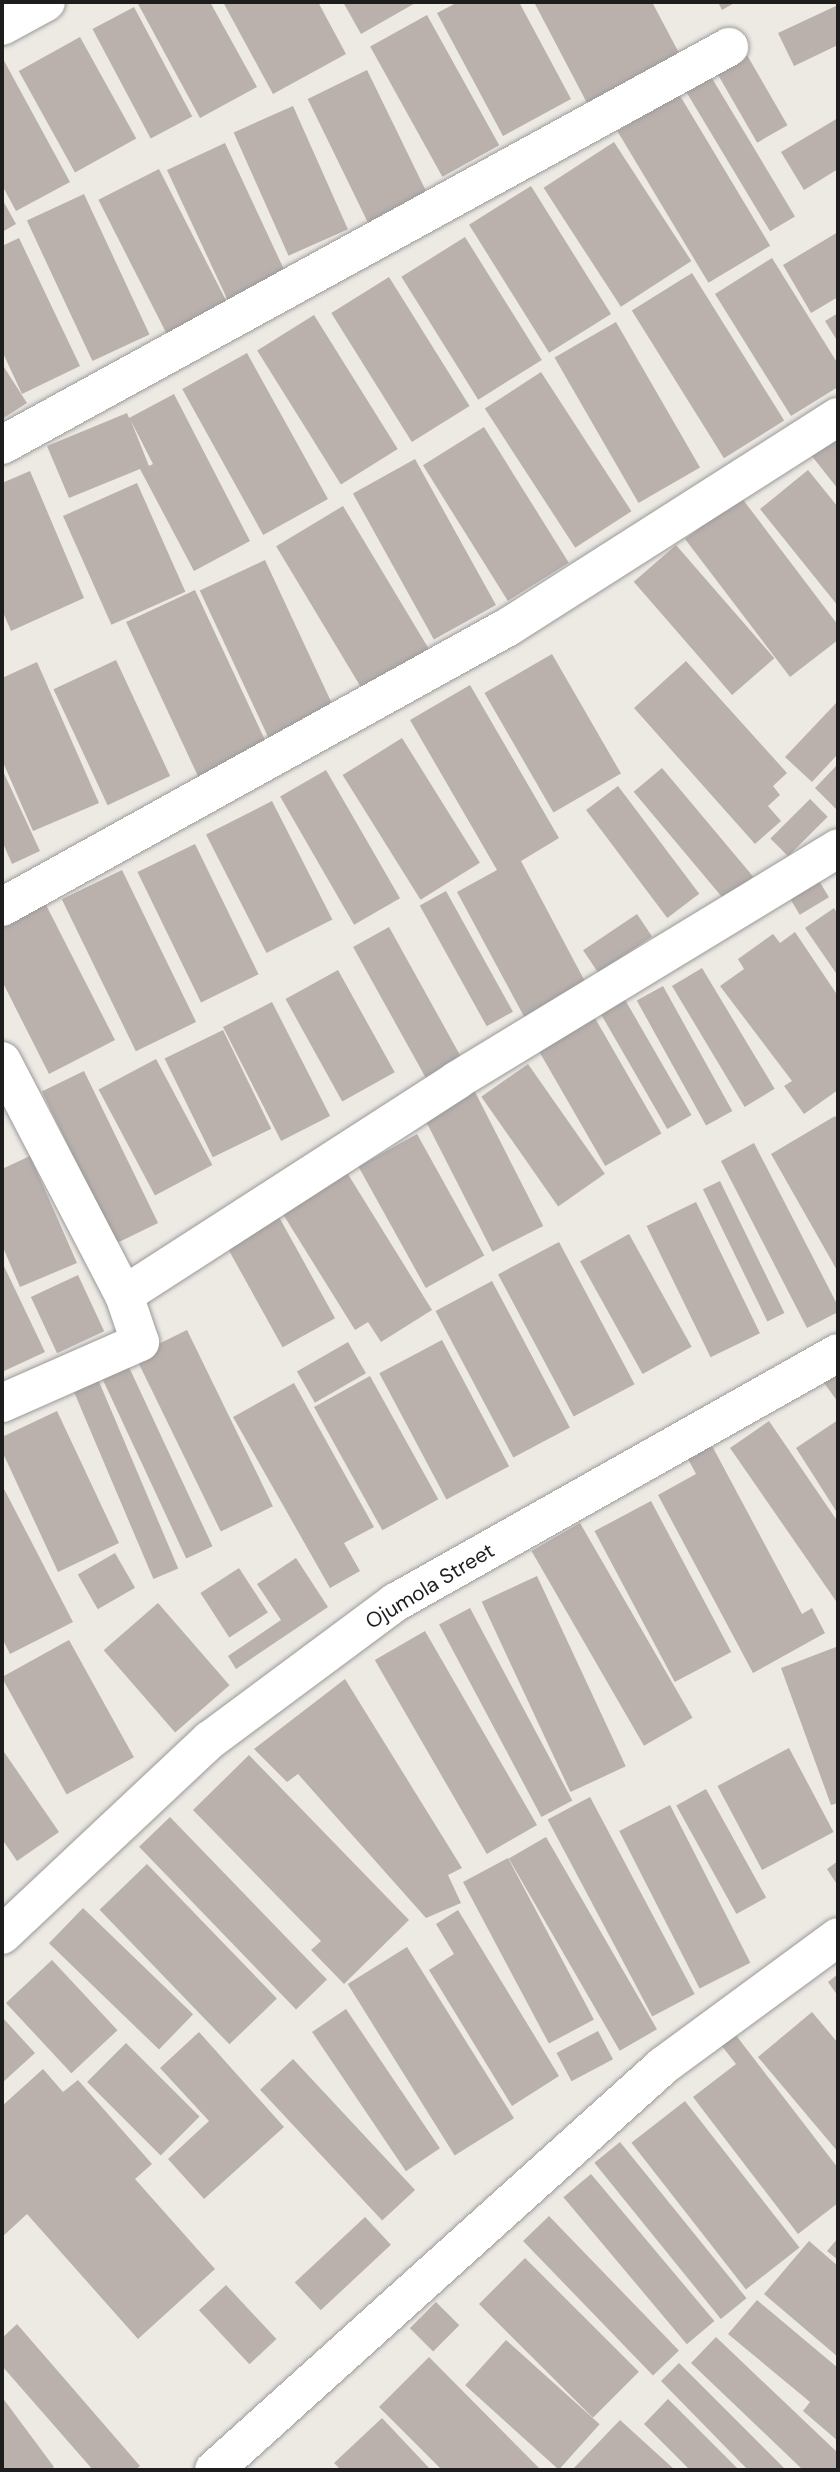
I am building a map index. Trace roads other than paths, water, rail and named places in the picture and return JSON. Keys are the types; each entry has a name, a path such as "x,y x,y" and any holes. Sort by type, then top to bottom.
{"street":[{"path":"2,26 46,2"},
{"path":"2,445 729,47"},
{"path":"2,906 508,626 838,417"},
{"path":"124,1295 457,1080 838,848"},
{"path":"2,1061 124,1295 140,1342 2,1403"},
{"name":"Ojumola Street","path":"2,1934 210,1741 396,1602 838,1353"},
{"path":"214,2470 664,2065 838,1937"}]}
